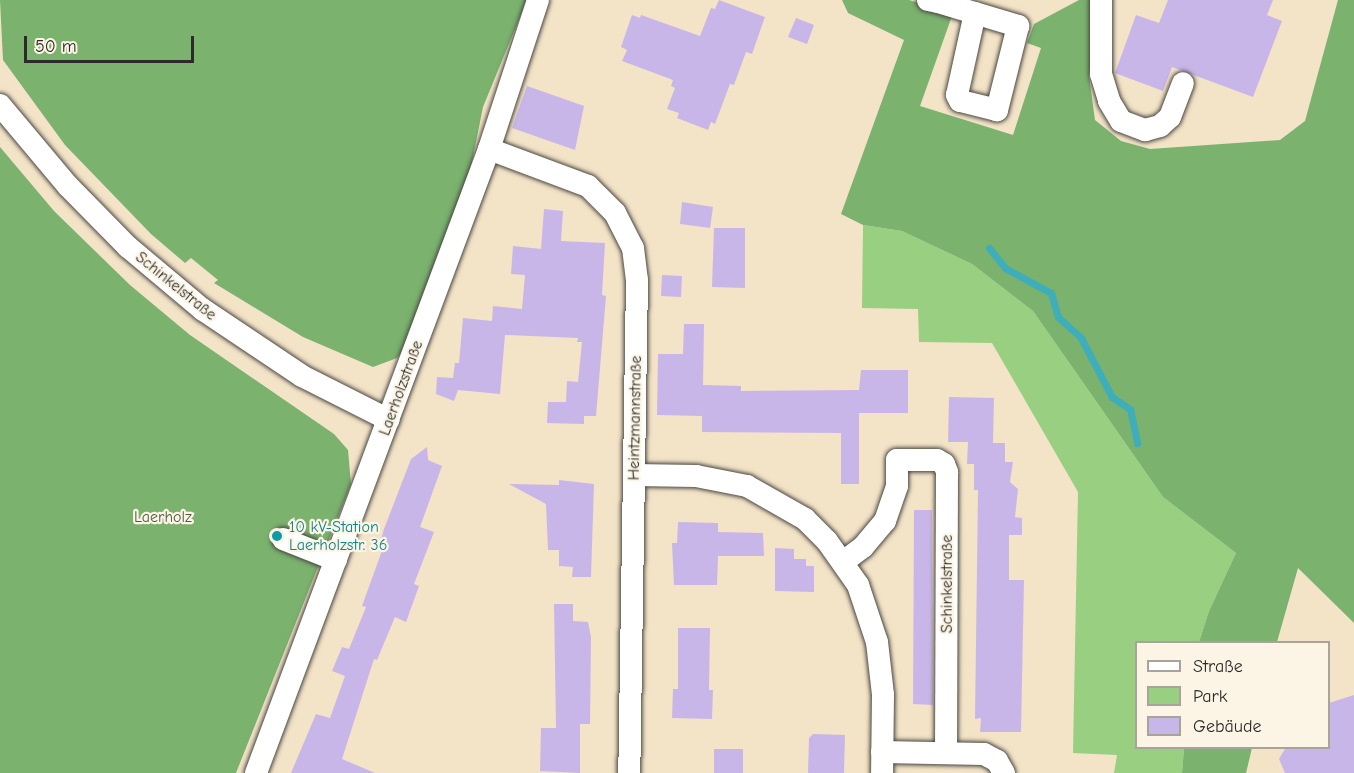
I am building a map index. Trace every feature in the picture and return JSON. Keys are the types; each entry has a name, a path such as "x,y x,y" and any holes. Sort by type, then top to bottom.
{"street":[{"name":"Laerholzstraße","path":"256,773 489,149 538,0"},
{"path":"928,0 975,13 1018,26 1001,107 997,110 960,101 957,95 975,13"},
{"path":"1101,0 1101,74 1109,101 1121,121 1145,130 1160,126 1170,117 1183,83"},
{"name":"Schinkelstraße","path":"0,105 90,209 128,247 202,309 302,376 389,420"},
{"name":"Heintzmannstraße","path":"489,149 588,186 615,213 630,237 638,280 629,773"},
{"name":"Schinkelstraße","path":"843,562 863,548 885,521 897,486 897,460 937,460 947,472 946,752"},
{"path":"634,475 696,476 747,486 805,519 843,562 858,585 878,642 884,695 882,763 946,752 984,754 997,761 1004,773"},
{"path":"283,540 336,560"}],"green space":[{"path":"0,0 527,0 483,107 470,172 405,348 397,358 373,367 303,337 214,283 218,280 191,258 185,263 151,234 65,145 3,60"},
{"path":"842,0 909,0 953,13 920,106 1013,135 1041,48 1027,43 1034,24 1079,0 1098,0 1089,76 1095,120 1121,141 1150,149 1280,140 1305,121 1338,0 1354,0 1354,623 1298,568 1277,641 1199,641 1209,611 1236,553 1163,497 1033,311 972,264 902,231 863,225 841,214 904,40 848,13"},
{"name":"Laerholz","path":"0,147 54,211 130,285 190,335 334,434 348,450 351,484 236,773 0,773"},
{"path":"863,225 902,231 972,264 1033,311 1163,497 1236,553 1209,611 1199,641 1135,641 1135,749 1184,749 1182,773 1114,773 1117,755 1073,753 1078,492 992,343 919,342 918,309 862,308"},
{"path":"1184,749 1252,749 1246,773 1182,773"}],"building":[{"path":"719,0 765,17 752,54 746,52 734,85 730,84 715,124 711,122 708,130 677,118 679,113 667,109 675,88 671,86 673,80 622,61 627,50 621,47 632,15 640,18 641,15 700,36 711,8 715,9"},
{"path":"1168,0 1273,0 1267,15 1282,21 1253,97 1172,67 1163,91 1115,73 1136,15 1159,23"},
{"path":"796,18 814,25 807,44 788,37"},
{"path":"527,86 584,106 575,150 512,128"},
{"path":"682,202 713,207 710,228 680,224"},
{"path":"544,209 563,211 561,241 605,243 602,295 606,296 596,416 584,416 584,424 547,423 548,402 566,402 567,381 578,382 582,342 577,342 578,338 505,335 500,394 458,390 454,401 436,394 437,377 453,378 455,363 459,363 463,318 492,321 493,306 522,309 525,275 511,274 513,246 541,249"},
{"path":"714,228 745,228 745,288 712,287"},
{"path":"662,275 682,276 681,297 661,296"},
{"path":"684,324 704,324 703,385 741,386 741,391 859,390 861,370 908,370 908,413 859,413 859,484 841,484 841,433 702,432 702,416 657,415 658,354 683,354"},
{"path":"949,397 994,398 993,443 1005,443 1005,462 1013,462 1010,482 1018,489 1015,517 1022,518 1022,535 1009,535 1009,580 1024,580 1021,732 980,732 981,718 975,719 978,490 974,490 974,464 967,464 968,442 948,442"},
{"path":"427,447 428,460 442,466 420,527 434,532 414,584 419,586 406,622 395,617 377,660 374,659 342,759 375,773 291,773 316,714 330,718 345,676 332,671 342,647 349,649 366,607 362,606 383,548 379,547 384,529 411,459"},
{"path":"559,480 594,484 591,577 572,577 573,567 559,566 559,550 548,550 546,504 509,484 559,485"},
{"path":"914,510 932,510 933,705 913,704"},
{"path":"678,522 718,523 718,532 763,533 764,556 718,556 717,585 674,585 672,543 677,543"},
{"path":"775,548 794,549 794,559 806,559 806,566 814,566 814,592 775,591"},
{"path":"554,604 573,604 573,621 588,622 591,637 590,724 580,724 580,773 540,771 541,728 556,728"},
{"path":"678,628 710,628 709,690 713,690 712,719 672,718 673,689 678,689"},
{"path":"1354,695 1354,773 1285,773 1279,759 1285,749 1330,749 1330,703"},
{"path":"813,734 845,735 844,773 808,773 809,738"},
{"path":"714,749 743,749 743,773 714,773"}],"waterway":[{"path":"989,248 1005,268 1051,293 1058,317 1081,338 1112,397 1130,409 1137,443"}],"place":[{"name":"10 kV-Station Laerholzstr. 36","path":"277,536"}]}
